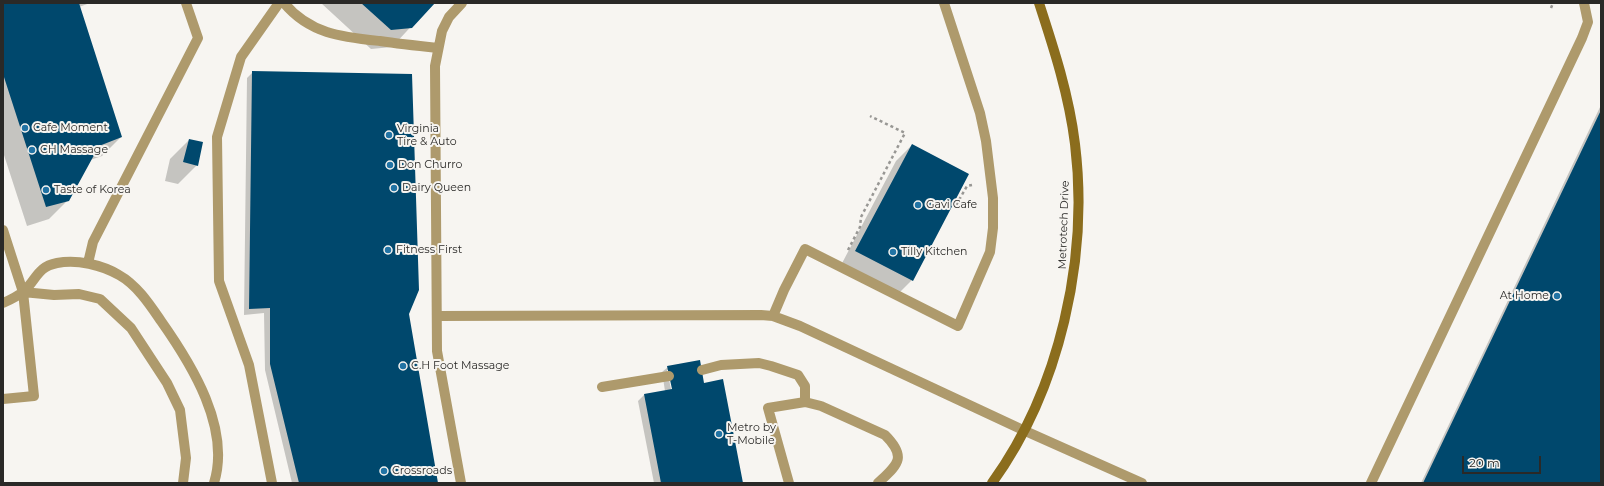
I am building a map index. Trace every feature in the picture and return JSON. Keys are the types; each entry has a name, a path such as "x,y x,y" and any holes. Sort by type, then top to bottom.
{"street":[{"name":"Metrotech Drive","path":"992,483 1023,430 1052,363 1064,322 1073,277 1078,234 1078,188 1075,143 1067,98 1040,3"}],"lane":[{"path":"88,263 93,242 198,38 186,3"},
{"path":"272,483 249,366 219,281 218,138 241,57 279,3"},
{"path":"284,3 301,19 316,28 336,36 438,48"},
{"path":"461,483 437,351 435,66 442,31 449,17 462,3"},
{"path":"773,316 784,290 805,249 958,326 990,252 993,228 994,198 986,141 980,113 972,84 944,3"},
{"path":"1371,483 1582,38 1588,22 1584,3"},
{"path":"3,230 23,292 34,396 3,399"},
{"path":"3,304 23,292 42,268 58,263 88,263 119,275 136,288 162,322 192,369 206,399 218,451 217,473 214,483"},
{"path":"23,292 54,296 79,294 100,299 130,328 167,383 180,410 186,458 183,483"},
{"path":"437,316 773,316 800,326 1023,430 1142,483"},
{"path":"702,370 721,365 759,363 770,366 798,375 805,386 805,402"},
{"path":"602,387 669,376"},
{"path":"788,483 768,408 805,402 820,406 885,435 892,442 898,454 896,465 878,483"}],"path":[{"path":"1551,8 1553,3"},
{"path":"840,266 860,227 861,217 905,133 870,116"}],"building":[{"path":"3,3 79,3 122,137 99,146 69,201 46,207 3,74"},
{"path":"361,3 435,3 412,28 391,30"},
{"path":"252,71 412,74 419,290 409,314 438,483 299,483 270,364 270,308 249,309"},
{"name":"At Home","path":"1601,110 1601,483 1423,483"},
{"path":"189,139 203,142 198,166 183,162"},
{"path":"912,144 969,174 913,281 855,251"},
{"path":"700,360 704,383 723,379 743,483 661,483 644,394 672,389 667,366"}],"place":[{"name":"Cafe Moment","path":"25,128"},
{"name":"Virginia Tire & Auto","path":"389,135"},
{"name":"CH Massage","path":"32,150"},
{"name":"Don Churro","path":"390,165"},
{"name":"Dairy Queen","path":"394,188"},
{"name":"Taste of Korea","path":"46,190"},
{"name":"Gavi Cafe","path":"918,205"},
{"name":"Fitness First","path":"388,250"},
{"name":"Tilly Kitchen","path":"893,252"},
{"name":"At Home","path":"1557,296"},
{"name":"C.H Foot Massage","path":"403,366"},
{"name":"Metro by T-Mobile","path":"719,434"},
{"name":"Crossroads","path":"384,471"}]}
